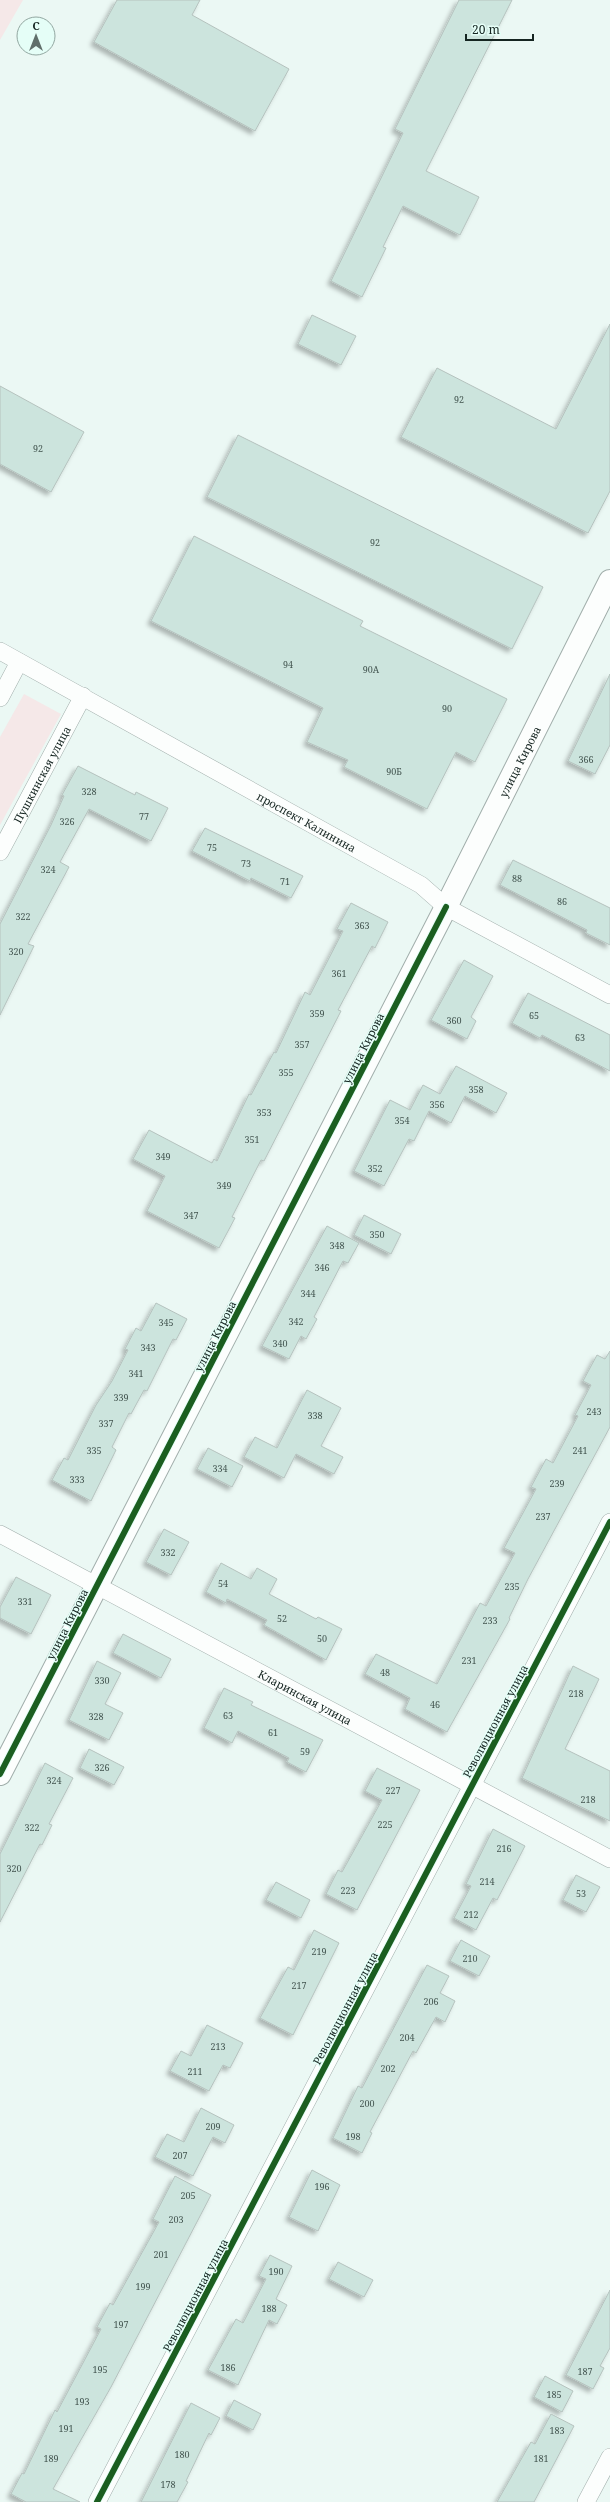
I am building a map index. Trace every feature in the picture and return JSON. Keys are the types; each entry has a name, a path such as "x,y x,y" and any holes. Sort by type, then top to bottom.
{"street":[{"name":"улица Кирова","path":"0,1774 446,907 610,582"},
{"name":"проспект Калинина","path":"0,651 422,885 446,907 610,996"},
{"path":"0,698 19,662"},
{"name":"Пушкинская улица","path":"0,852 83,696"},
{"name":"Революционная улица","path":"97,2502 610,1522"},
{"name":"Кларинская улица","path":"0,1534 472,1787 610,1859"},
{"path":"586,2502 610,2457"}],"shaded area":[{"path":"0,0 23,0 0,40"},
{"path":"24,694 61,714 0,825 0,737"}],"building":[{"path":"117,0 200,0 192,15 289,69 255,131 94,42"},
{"path":"459,0 512,0 426,171 479,197 460,235 403,206 383,247 386,248 362,297 331,281 403,133 395,129"},
{"path":"312,315 356,336 341,365 298,344"},
{"path":"610,324 610,491 588,533 401,437 437,368 556,429"},
{"path":"0,386 84,432 51,492 0,464"},
{"path":"238,435 543,587 512,649 207,497"},
{"path":"194,536 363,621 360,626 507,699 475,762 456,752 427,809 344,767 348,760 307,742 323,708 151,621"},
{"path":"610,674 610,745 595,774 568,761"},
{"path":"78,766 135,795 136,792 168,808 151,841 89,809 60,862 69,867 28,944 34,946 0,1015 0,924 51,825 64,796 62,795"},
{"path":"205,828 303,876 291,898 251,878 250,881 192,851"},
{"path":"513,860 610,908 610,945 586,933 587,930 500,885"},
{"path":"351,903 388,922 375,948 372,946 338,1010 341,1011 264,1161 261,1160 232,1217 235,1218 219,1248 147,1211 165,1176 133,1159 149,1130 212,1163 214,1159 217,1161 249,1094 251,1095 274,1052 276,1053 305,992 310,995 343,931 337,929"},
{"path":"464,960 493,976 471,1017 476,1021 467,1039 431,1020"},
{"path":"528,993 610,1035 610,1071 542,1035 540,1038 512,1023"},
{"path":"456,1066 507,1093 496,1113 465,1096 451,1123 429,1111 414,1141 409,1139 384,1186 354,1171 390,1100 410,1110 423,1085 440,1094"},
{"path":"364,1215 401,1234 391,1254 354,1235"},
{"path":"327,1226 359,1243 348,1263 343,1261 314,1317 317,1319 306,1339 301,1336 289,1359 262,1346"},
{"path":"156,1303 187,1319 176,1340 173,1339 147,1391 144,1390 131,1414 129,1413 112,1447 116,1450 91,1501 52,1480 64,1458 68,1460 96,1405 112,1381 128,1350 125,1349 136,1328 141,1331"},
{"path":"610,1351 610,1427 528,1579 509,1618 510,1619 447,1732 405,1709 410,1698 365,1674 376,1654 437,1684 480,1603 486,1606 515,1553 504,1548 536,1489 531,1487 546,1459 553,1463 578,1416 575,1415 591,1385 583,1381 597,1355 605,1359"},
{"path":"307,1390 341,1408 321,1446 343,1457 334,1474 296,1454 284,1478 244,1457 255,1437 277,1448"},
{"path":"208,1448 243,1466 232,1487 197,1469"},
{"path":"164,1529 189,1542 171,1575 146,1562"},
{"path":"221,1563 251,1579 257,1568 277,1579 269,1594 316,1619 318,1617 342,1629 326,1660 264,1625 267,1620 227,1599 226,1603 206,1592"},
{"path":"16,1577 51,1595 31,1634 0,1618 0,1607"},
{"path":"123,1634 171,1659 161,1678 113,1653"},
{"path":"97,1661 121,1673 105,1704 123,1713 109,1740 69,1720"},
{"path":"573,1666 599,1679 565,1749 610,1771 610,1821 522,1778"},
{"path":"224,1688 253,1702 251,1705 323,1740 306,1772 287,1762 289,1758 238,1731 232,1743 204,1728"},
{"path":"89,1749 124,1767 114,1785 80,1768"},
{"path":"45,1763 73,1778 49,1824 52,1825 42,1845 40,1844 0,1922 0,1854"},
{"path":"377,1768 420,1790 357,1910 326,1894 338,1870 342,1872 382,1800 365,1791"},
{"path":"493,1829 525,1846 497,1900 493,1898 476,1930 454,1918 471,1886 466,1884"},
{"path":"576,1875 600,1887 586,1912 563,1900"},
{"path":"276,1882 310,1900 301,1918 266,1900"},
{"path":"314,1930 339,1943 293,2035 260,2018 288,1967 294,1970"},
{"path":"461,1940 490,1956 479,1976 450,1961"},
{"path":"427,1965 449,1976 440,1993 455,2001 445,2022 436,2017 416,2053 413,2051 370,2132 372,2133 362,2153 333,2138 358,2086 362,2088"},
{"path":"207,2025 243,2043 230,2068 223,2065 209,2091 170,2071 181,2051 191,2056"},
{"path":"201,2108 234,2125 225,2143 213,2137 193,2176 155,2157 167,2134 184,2142"},
{"path":"312,2170 340,2185 318,2231 289,2217"},
{"path":"175,2176 211,2195 111,2387 53,2489 80,2502 26,2502 11,2494 22,2473 24,2474 55,2410 57,2412 101,2329 97,2327 110,2303 113,2305 159,2222 153,2219"},
{"path":"270,2255 292,2266 276,2299 287,2305 277,2324 269,2320 238,2385 208,2370 236,2319 243,2323 266,2279 259,2276"},
{"path":"338,2262 373,2280 364,2297 329,2279"},
{"path":"610,2290 610,2348 600,2366 604,2368 593,2389 566,2375"},
{"path":"545,2376 573,2391 562,2412 534,2397"},
{"path":"234,2400 261,2414 253,2430 226,2416"},
{"path":"191,2403 220,2418 211,2435 209,2433 186,2481 188,2482 177,2502 141,2502"},
{"path":"551,2414 574,2426 534,2502 497,2502 531,2442 535,2444"}],"cycle path":[{"path":"0,1774 446,907"},
{"path":"97,2502 610,1522"}]}
